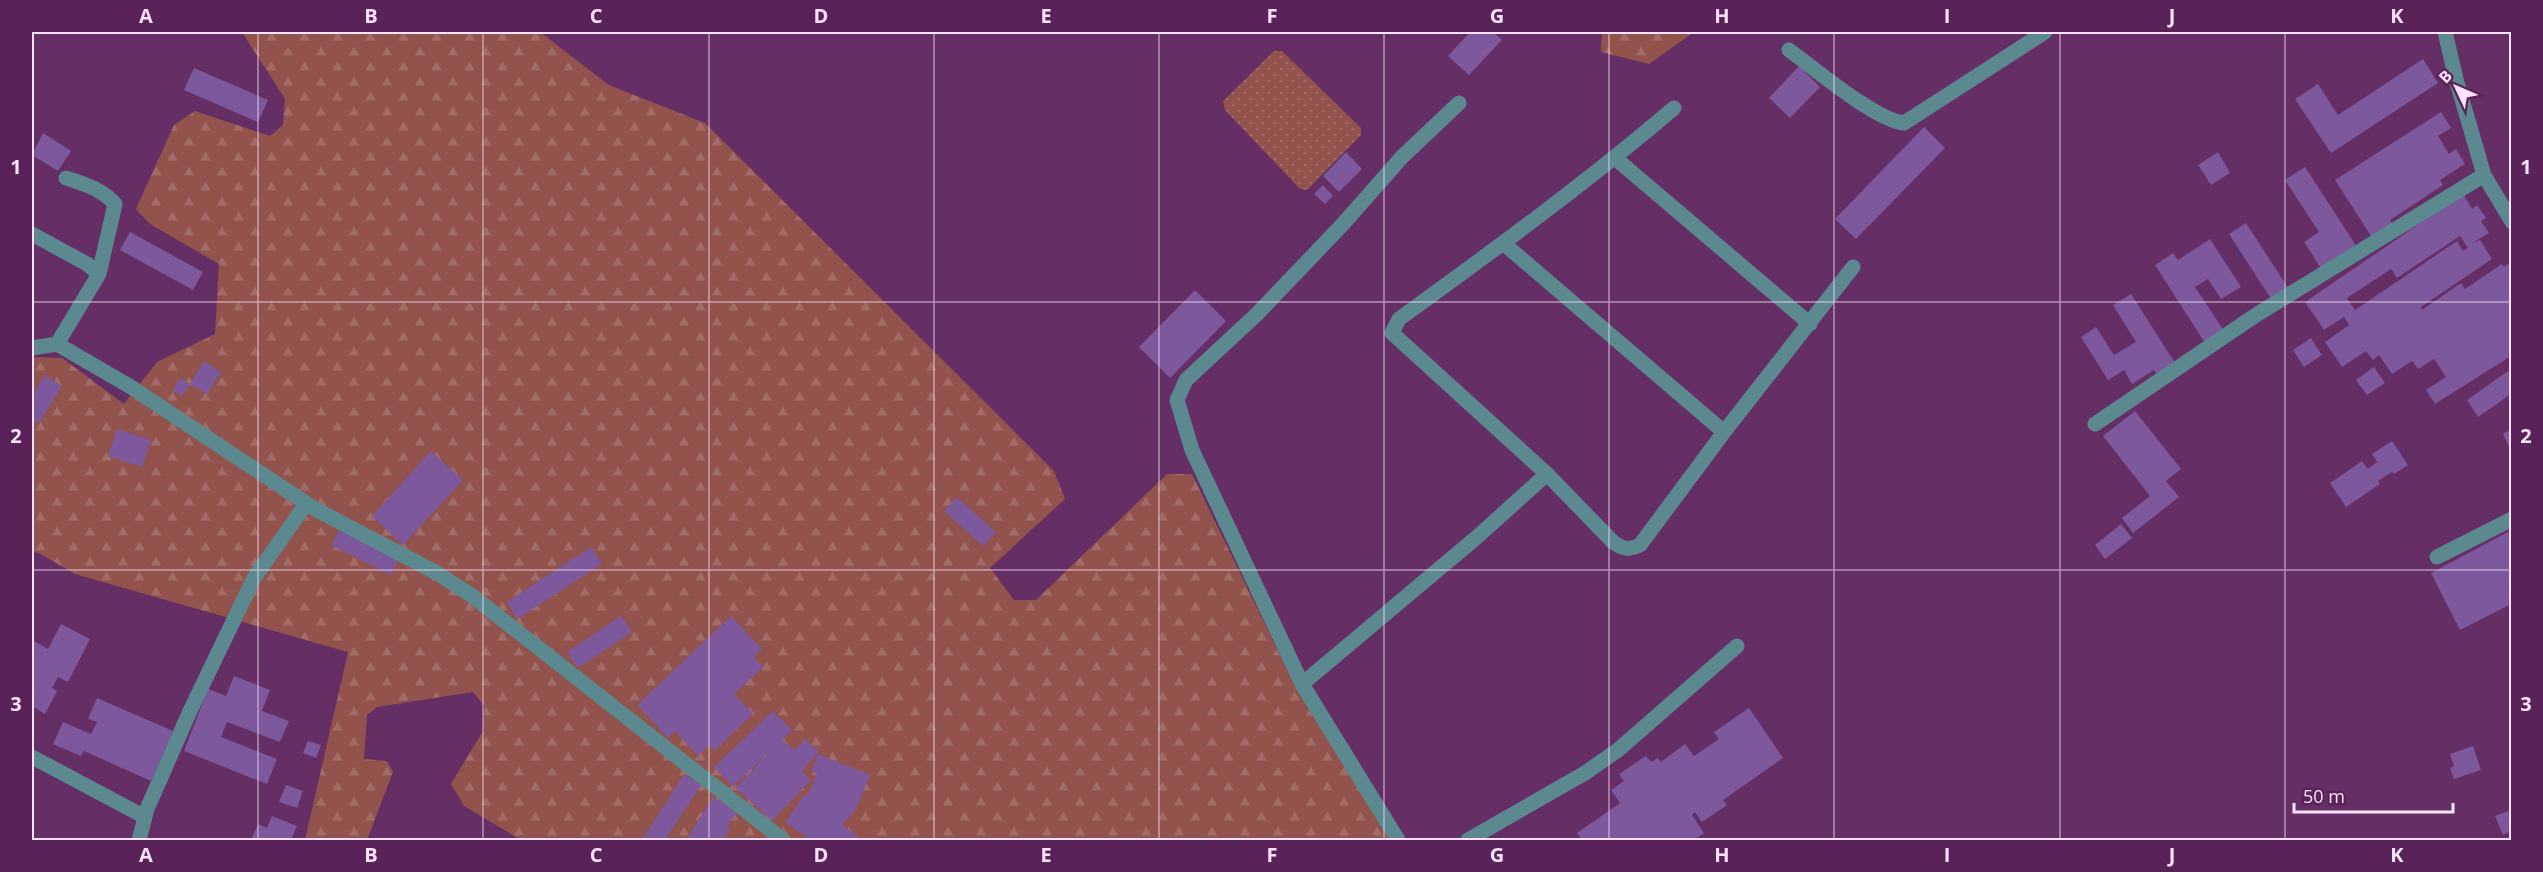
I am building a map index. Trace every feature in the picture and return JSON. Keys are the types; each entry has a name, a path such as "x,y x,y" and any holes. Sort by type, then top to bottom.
{"street":[{"path":"1789,50 1873,110 1893,122 1904,123 2045,32"},
{"path":"2445,32 2484,175 2511,222"},
{"path":"1398,840 1302,684 1192,450 1178,400 1186,380 1257,314 1402,157 1460,103"},
{"path":"1674,108 1615,158 1398,319 1392,333 1547,474 1613,542 1622,549 1630,550 1640,545 1852,267"},
{"path":"1615,158 1810,324"},
{"path":"2095,424 2256,315 2360,249 2484,175"},
{"path":"57,344 99,274 115,204 108,196 66,178"},
{"path":"32,234 87,264 99,274"},
{"path":"1503,243 1724,432"},
{"path":"32,348 57,344 131,387 306,504 437,573 471,595 783,840"},
{"path":"1302,684 1477,537 1547,474"},
{"path":"139,840 145,817 190,711 254,578 306,504"},
{"path":"2437,556 2511,519"},
{"path":"1468,840 1585,772 1618,750 1737,646"},
{"path":"32,757 145,817"}],"green space":[{"path":"242,32 540,32 609,85 705,123 1054,471 1065,499 990,568 1014,600 1036,600 1167,474 1192,474 1296,688 1391,840 521,840 464,806 451,784 483,731 484,705 473,692 377,707 367,715 364,759 387,761 393,772 367,840 305,840 348,652 75,574 39,553 32,552 32,357 62,358 124,404 157,362 215,334 219,264 150,224 136,209 174,125 195,111 270,136 283,125 285,99"},
{"path":"1602,32 1694,32 1649,64 1601,52"},
{"path":"1274,51 1282,51 1361,128 1361,135 1307,190 1300,189 1225,110 1223,101"}],"building":[{"path":"1470,32 1493,32 1502,40 1469,75 1448,56"},
{"path":"2423,59 2438,83 2331,153 2295,99 2318,84 2338,115"},
{"path":"1799,66 1820,87 1790,118 1769,98"},
{"path":"194,68 268,100 258,122 184,90"},
{"path":"2441,112 2451,128 2438,136 2449,154 2456,149 2465,164 2440,180 2443,185 2390,220 2394,226 2373,239 2335,180"},
{"path":"1924,127 1945,148 1856,239 1835,219"},
{"path":"43,133 71,151 58,171 32,155"},
{"path":"1346,152 1362,169 1339,192 1323,176"},
{"path":"2218,152 2230,173 2211,185 2198,165"},
{"path":"2305,167 2357,247 2322,270 2304,242 2319,232 2285,180"},
{"path":"1323,185 1333,196 1325,204 1314,194"},
{"path":"2463,194 2472,209 2477,205 2486,218 2481,221 2489,233 2471,244 2480,240 2492,259 2421,307 2422,310 2461,283 2465,289 2502,264 2504,267 2511,262 2511,356 2435,404 2426,390 2446,377 2434,359 2418,369 2412,361 2392,374 2379,355 2373,360 2366,351 2342,367 2325,342 2349,325 2344,317 2324,330 2305,302","holes":["2460,236 2468,248 2463,251 2457,241 2355,310 2347,298 2391,269 2397,278"]},
{"path":"2246,223 2290,291 2273,302 2229,234"},
{"path":"130,232 203,272 193,290 120,250"},
{"path":"2210,239 2241,287 2221,299 2208,279 2195,287 2226,334 2207,346 2155,265 2173,253 2178,260"},
{"path":"1195,290 1226,321 1170,378 1139,347"},
{"path":"2131,294 2177,366 2159,378 2154,370 2132,384 2124,370 2108,380 2081,337 2096,327 2114,355 2136,342 2113,305"},
{"path":"2311,338 2322,355 2304,367 2293,350"},
{"path":"204,361 221,372 207,394 190,384"},
{"path":"2374,367 2385,383 2367,395 2356,380"},
{"path":"2511,369 2511,394 2478,417 2467,400"},
{"path":"45,375 62,386 38,424 32,420 32,396"},
{"path":"180,378 190,384 182,396 173,390"},
{"path":"2135,411 2181,469 2166,481 2179,497 2133,533 2122,518 2150,496 2103,436"},
{"path":"117,429 151,440 142,467 108,456"},
{"path":"2511,429 2511,451 2503,434"},
{"path":"2392,441 2408,465 2378,481 2380,484 2346,507 2330,483 2362,461 2368,469 2377,462 2372,454"},
{"path":"431,451 463,480 403,545 372,516"},
{"path":"957,497 996,532 983,546 944,511"},
{"path":"2121,524 2132,538 2105,559 2095,545"},
{"path":"340,529 399,558 391,575 331,545"},
{"path":"2510,531 2511,604 2460,630 2431,573"},
{"path":"591,547 602,564 517,619 507,602"},
{"path":"621,616 632,632 578,668 567,652"},
{"path":"731,616 762,649 754,657 763,667 734,694 753,714 714,751 709,745 698,756 675,731 668,738 637,705"},
{"path":"61,624 90,639 68,682 58,677 52,688 57,691 45,714 32,706 32,640 48,649"},
{"path":"234,676 270,690 262,711 289,721 280,742 227,722 221,737 277,759 267,784 184,751 208,689 226,696"},
{"path":"97,698 173,731 151,781 84,751 81,756 53,744 63,722 91,734 97,722 88,719"},
{"path":"1749,708 1783,758 1723,800 1727,805 1702,822 1695,812 1692,815 1704,833 1694,840 1582,840 1577,833 1620,803 1611,790 1624,781 1619,774 1646,756 1651,762 1658,758 1661,762 1685,744 1694,756 1719,739 1714,732"},
{"path":"773,711 792,730 782,740 794,750 805,739 819,752 802,771 811,780 772,821 736,788 773,748 733,787 714,767"},
{"path":"308,741 321,745 316,758 303,753"},
{"path":"2473,746 2481,770 2454,779 2450,768 2454,766 2450,754"},
{"path":"818,754 870,775 855,811 842,825 858,836 855,840 811,840 785,822 803,797 809,793 817,773 811,771"},
{"path":"684,774 701,785 665,840 642,840"},
{"path":"286,785 303,791 297,808 279,802"},
{"path":"713,797 737,812 727,827 731,828 723,840 686,840"},
{"path":"2511,810 2511,831 2503,835 2495,816"},
{"path":"272,816 297,826 291,840 251,840 258,824 267,828"}]}
